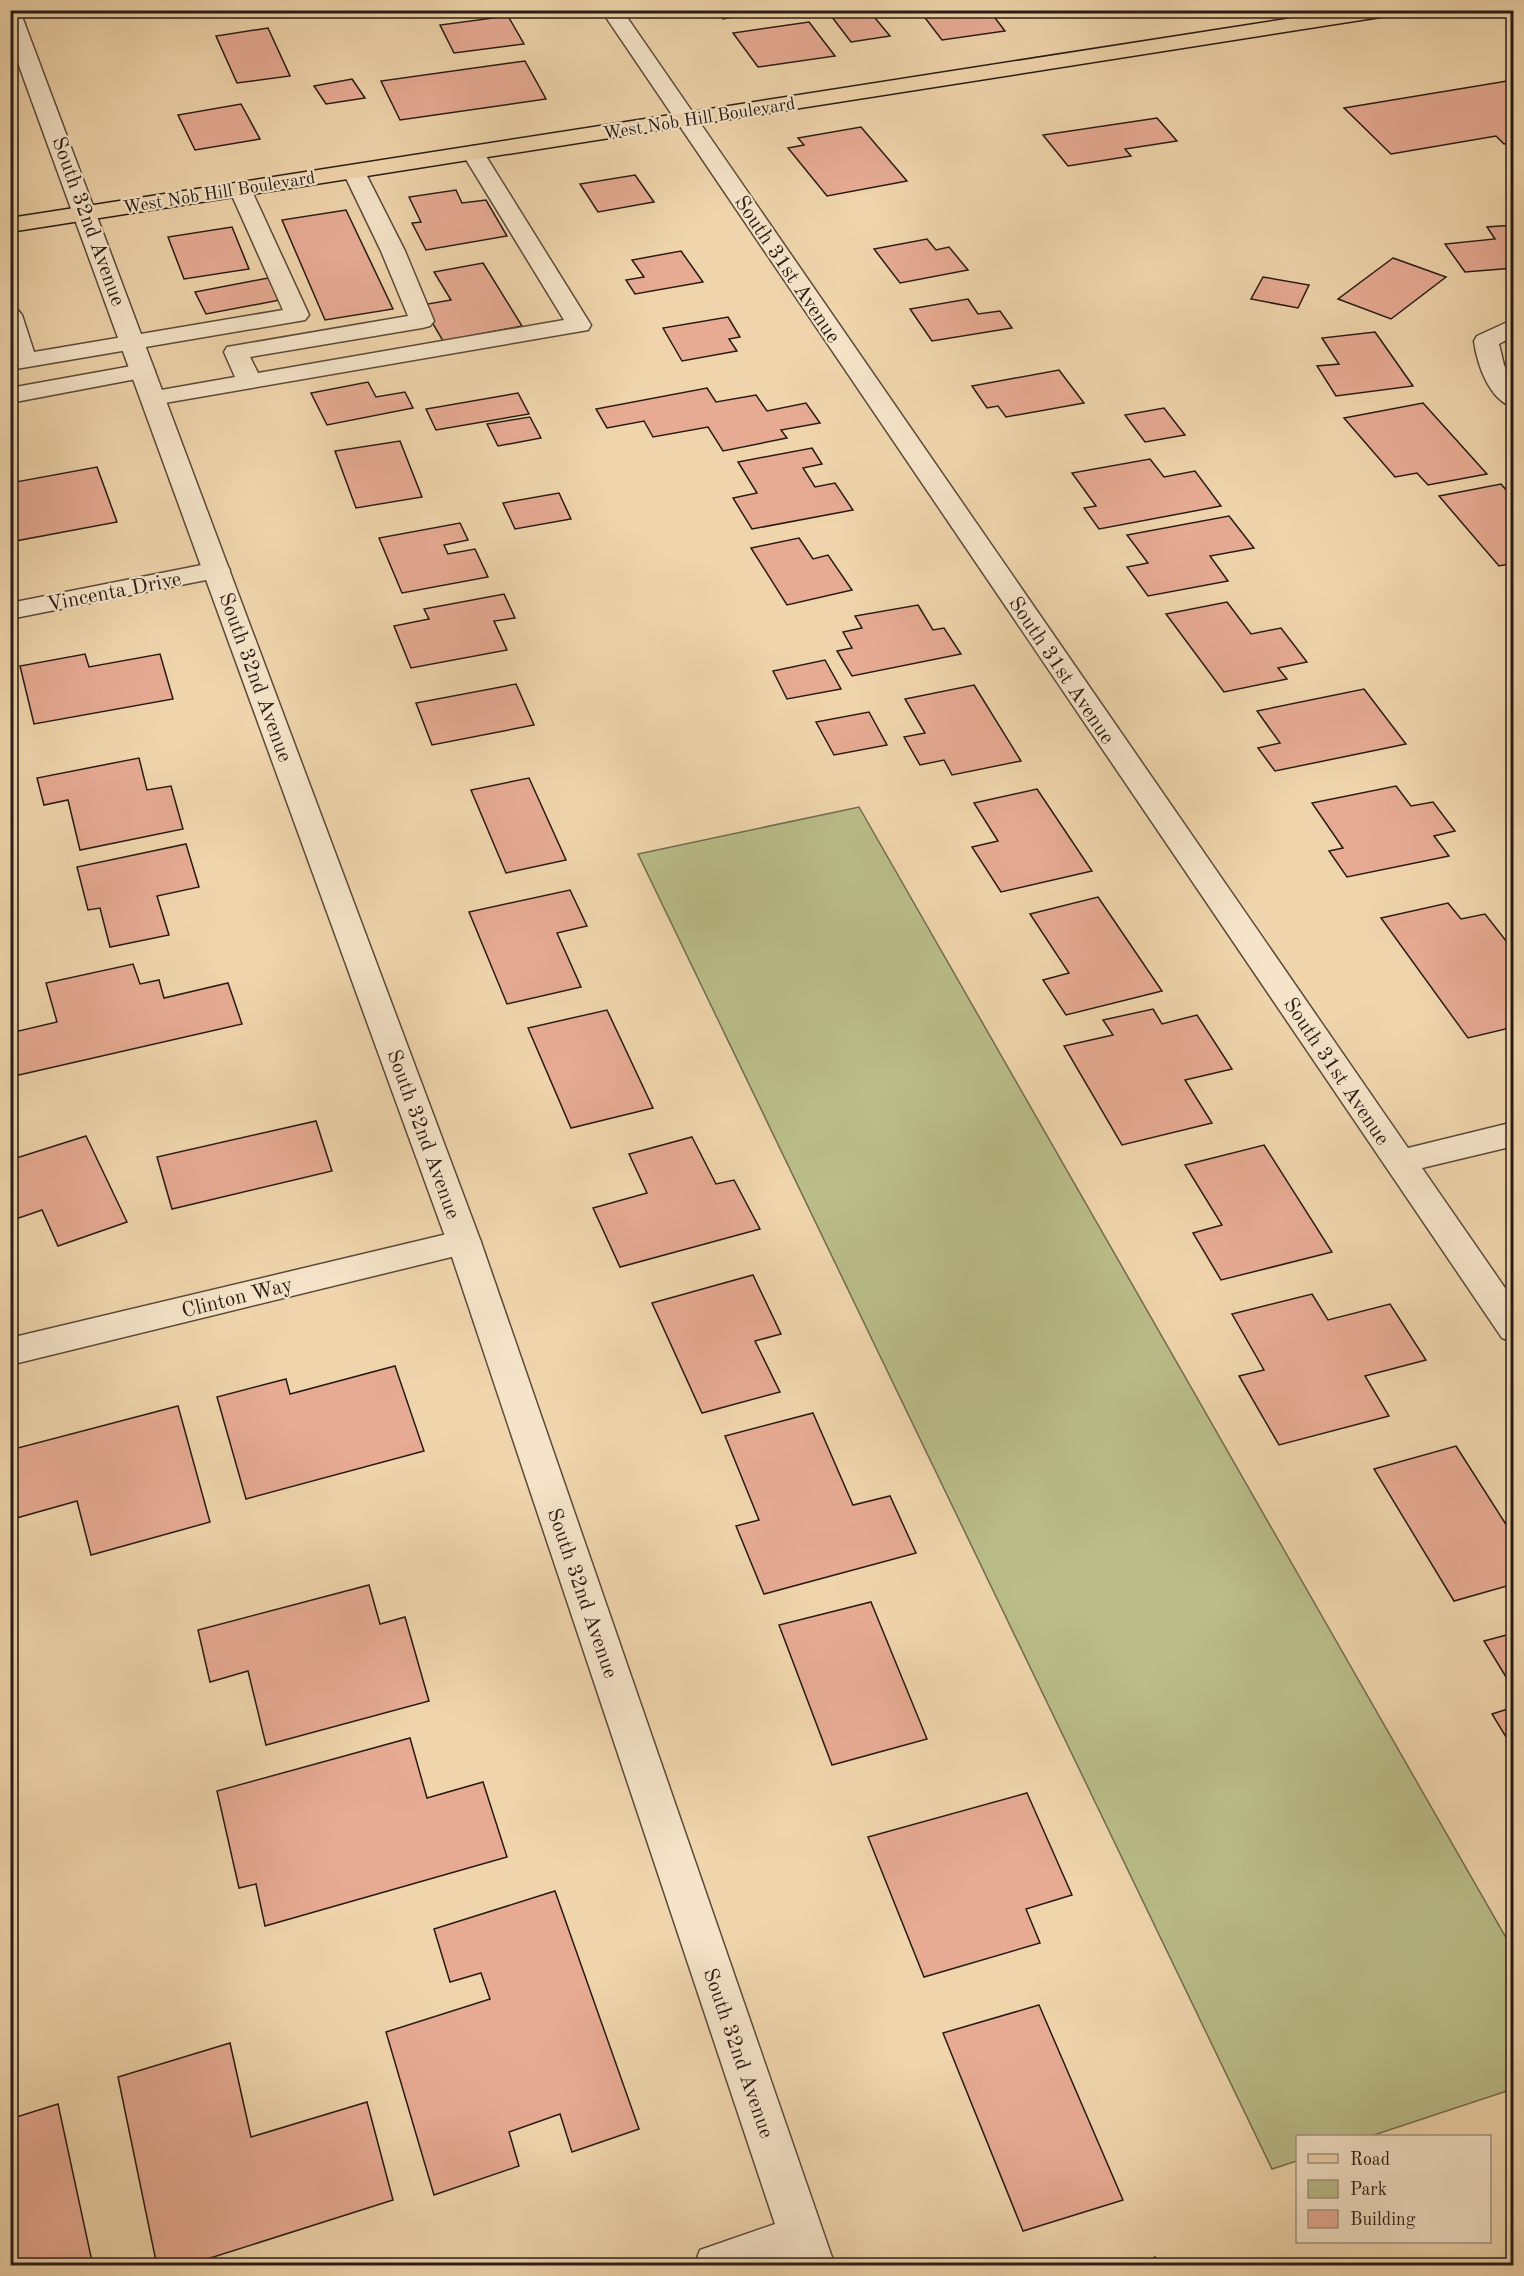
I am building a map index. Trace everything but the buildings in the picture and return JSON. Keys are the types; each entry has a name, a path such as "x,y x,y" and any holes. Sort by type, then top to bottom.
{"main road":[{"name":"West Nob Hill Boulevard","path":"10,225 1387,10"}],"street":[{"name":"South 32nd Avenue","path":"10,10 464,1242 807,2251"},
{"name":"South 31st Avenue","path":"611,10 1514,1329"},
{"path":"10,315 18,362 249,381 579,325 473,153"},
{"path":"249,381 236,352 422,321 393,251 354,172"},
{"path":"10,396 143,371 297,315 240,189"},
{"path":"1514,326 1486,341 1488,360 1498,383 1514,400"},
{"name":"Vincenta Drive","path":"10,611 217,570"},
{"path":"1400,1162 1514,1134"},
{"name":"Clinton Way","path":"10,1352 464,1242"},
{"path":"716,2265 807,2251"}],"green space":[{"path":"859,807 1513,1950 1513,2089 1374,2135 1296,2135 1296,2161 1272,2169 638,854"}]}
